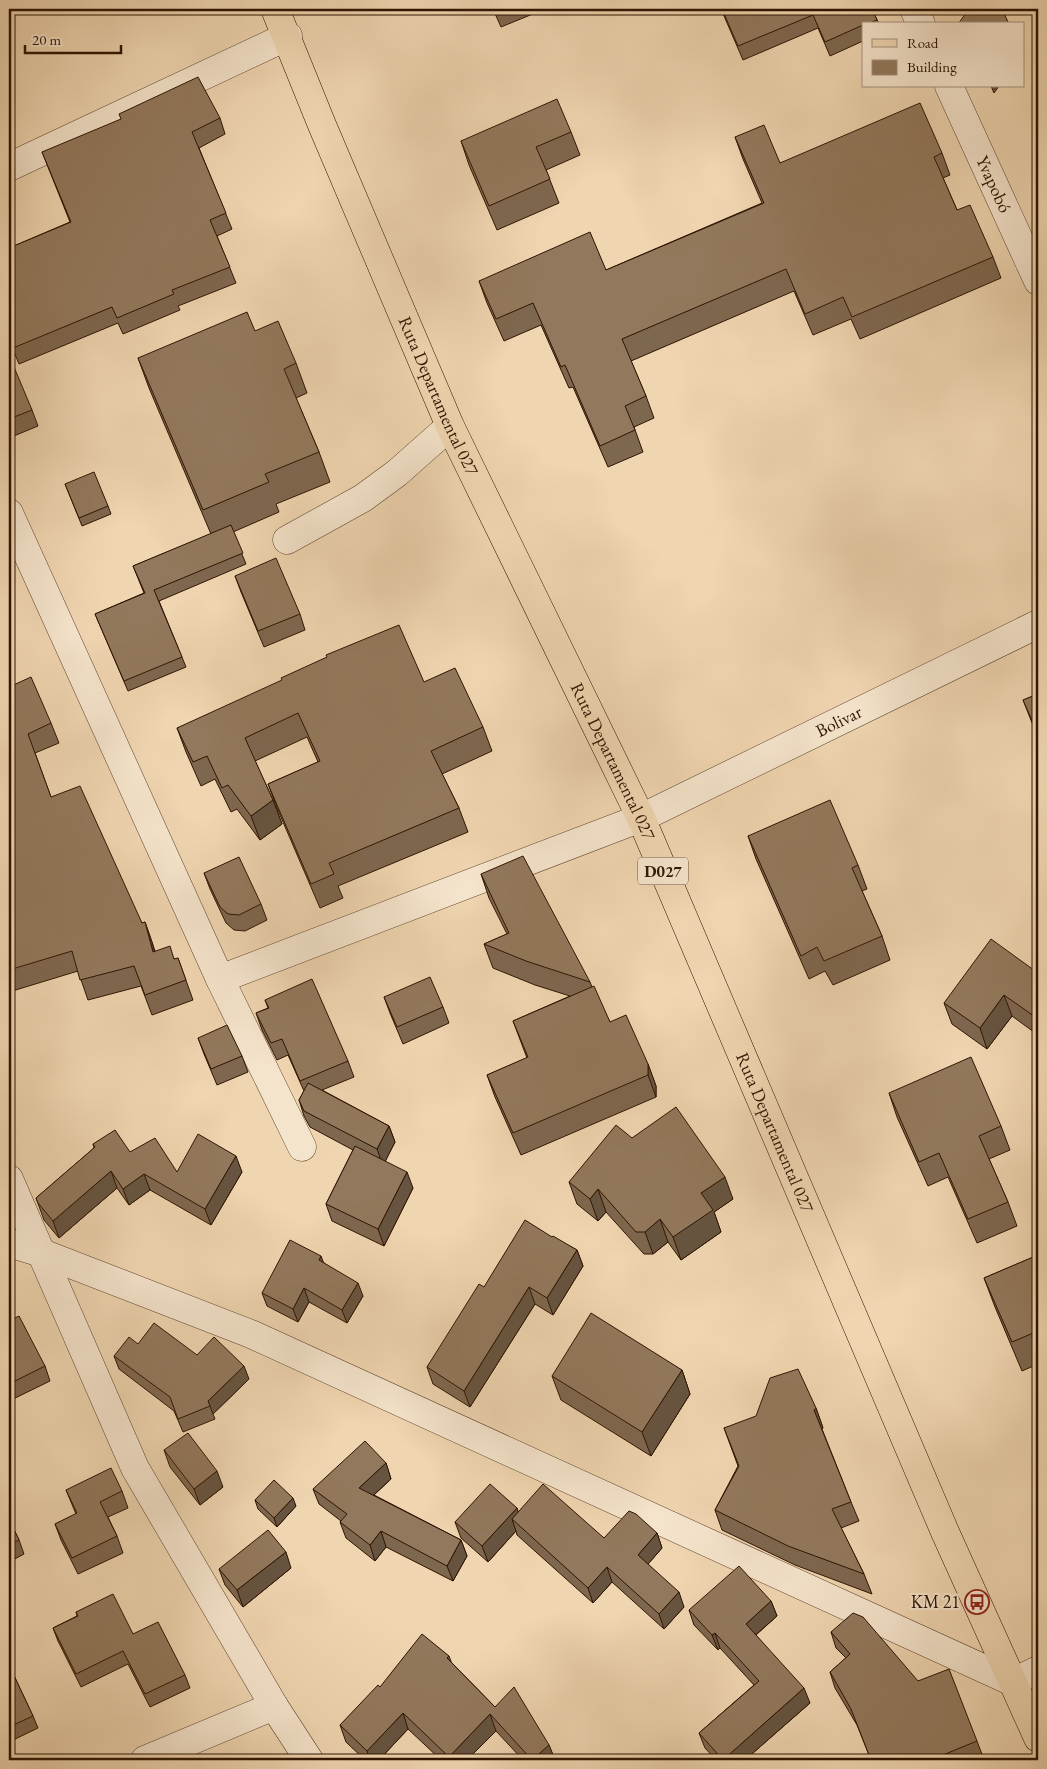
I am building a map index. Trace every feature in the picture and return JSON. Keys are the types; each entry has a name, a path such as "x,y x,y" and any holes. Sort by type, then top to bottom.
{"main road":[{"name":"Ruta Departamental 027","path":"276,9 322,124 450,426 641,818 894,1415 1038,1738"}],"street":[{"path":"914,9 920,22"},
{"path":"9,167 288,36"},
{"name":"Yvapobó","path":"951,88 1038,281"},
{"path":"287,540 363,498 397,473 450,426"},
{"path":"9,513 220,979 302,1147"},
{"name":"Bolivar","path":"220,979 641,818 1038,624"},
{"path":"9,1179 135,1468 274,1706 309,1760"},
{"path":"9,1243 42,1253 251,1334 1013,1682 1038,1670"},
{"path":"145,1760 274,1706"}],"building":[{"path":"722,9 872,9 877,20 862,22 862,25 825,42 813,15 738,46"},
{"path":"969,9 1002,9 1008,22 959,22"},
{"path":"198,77 220,118 192,132 226,213 210,220 230,267 172,290 174,294 117,318 112,307 13,348 9,338 9,248 71,222 42,152 121,119 119,114"},
{"path":"557,99 571,132 536,147 550,179 489,206 461,141"},
{"path":"920,103 942,153 934,157 957,210 970,205 993,257 852,317 843,297 805,314 786,269 622,339 646,396 625,406 635,430 600,446 565,365 561,367 533,303 496,319 479,281 590,232 606,270 764,203 735,137 764,125 780,163"},
{"path":"247,312 255,331 278,321 296,363 284,369 319,452 265,474 269,482 203,510 138,358"},
{"path":"14,367 32,410 9,419 9,370"},
{"path":"94,472 108,506 79,518 65,484"},
{"path":"231,525 243,553 154,590 182,657 124,681 95,614 145,593 133,566"},
{"path":"276,558 300,614 258,631 235,576"},
{"path":"399,625 424,682 455,668 483,727 431,751 459,808 329,863 334,874 311,884 268,784 320,761 298,713 245,738 273,800 251,816 228,785 222,788 207,756 193,762 177,728 282,680 281,678 327,657 326,655"},
{"path":"31,677 51,723 28,734 51,797 80,786 142,923 145,922 153,952 170,946 174,959 178,958 186,980 145,995 134,966 80,980 72,951 9,970 9,687"},
{"path":"1038,694 1038,734 1023,700"},
{"path":"830,800 858,865 852,868 882,936 824,961 817,947 801,956 748,836"},
{"path":"523,856 590,982 526,961 484,944 509,933 481,874"},
{"path":"239,857 261,904 239,915 228,914 220,907 204,873"},
{"path":"991,939 1038,973 1038,1019 1004,995 980,1028 944,1003"},
{"path":"430,977 443,1007 397,1027 384,997"},
{"path":"312,979 348,1061 300,1081 282,1039 271,1043 256,1013 269,1008 265,1000"},
{"path":"594,986 610,1022 626,1015 648,1064 648,1075 513,1133 487,1075 528,1057 513,1021"},
{"path":"227,1025 242,1056 211,1069 198,1038"},
{"path":"971,1057 1001,1126 979,1136 1008,1202 968,1219 939,1153 919,1162 889,1093"},
{"path":"308,1083 389,1126 377,1149 304,1111 299,1100"},
{"path":"676,1107 725,1177 701,1193 713,1210 673,1237 660,1219 645,1232 636,1232 598,1189 590,1199 569,1182 616,1125 632,1138"},
{"path":"115,1130 130,1152 155,1138 177,1172 198,1134 236,1156 205,1209 144,1174 123,1189 111,1171 53,1221 36,1198 95,1147 93,1144"},
{"path":"355,1146 407,1172 378,1229 326,1204"},
{"path":"525,1220 577,1250 547,1298 529,1287 464,1391 427,1367 479,1284 484,1287"},
{"path":"290,1240 321,1256 319,1260 358,1283 342,1310 304,1288 293,1309 262,1293"},
{"path":"1038,1255 1038,1331 1012,1342 984,1278"},
{"path":"591,1313 682,1370 642,1432 552,1376"},
{"path":"19,1316 45,1366 9,1384 9,1321"},
{"path":"154,1323 197,1355 214,1337 244,1366 208,1401 210,1406 178,1419 170,1397 114,1356 129,1337 138,1344"},
{"path":"798,1369 816,1408 814,1410 851,1502 832,1509 864,1574 788,1546 715,1510 739,1466 724,1428 756,1416 770,1378"},
{"path":"188,1433 217,1471 194,1489 164,1450"},
{"path":"365,1441 386,1463 359,1488 461,1540 447,1566 381,1531 370,1545 340,1522 347,1514 313,1489"},
{"path":"111,1468 122,1491 100,1502 117,1536 72,1558 55,1524 77,1513 66,1490"},
{"path":"274,1480 293,1498 274,1518 255,1500"},
{"path":"490,1484 517,1508 482,1546 455,1522"},
{"path":"543,1484 604,1538 629,1511 636,1514 657,1533 638,1555 679,1592 659,1614 607,1567 588,1588 512,1519"},
{"path":"9,1519 19,1540 9,1545"},
{"path":"268,1530 286,1552 237,1590 219,1569"},
{"path":"739,1566 771,1601 746,1624 804,1688 723,1760 699,1733 759,1681 715,1633 712,1635 689,1610"},
{"path":"113,1594 133,1634 158,1622 185,1675 145,1694 123,1651 76,1674 53,1628 78,1616 76,1612"},
{"path":"853,1613 863,1617 918,1681 949,1669 977,1741 938,1757 939,1760 871,1760 851,1709 830,1672 850,1654 831,1632"},
{"path":"422,1634 449,1656 447,1658 495,1707 514,1687 549,1745 532,1760 490,1714 449,1757 403,1713 367,1751 340,1725 378,1685 380,1687"},
{"path":"9,1665 33,1716 9,1727"}],"place":[{"name":"KM 21","path":"977,1602"}]}
